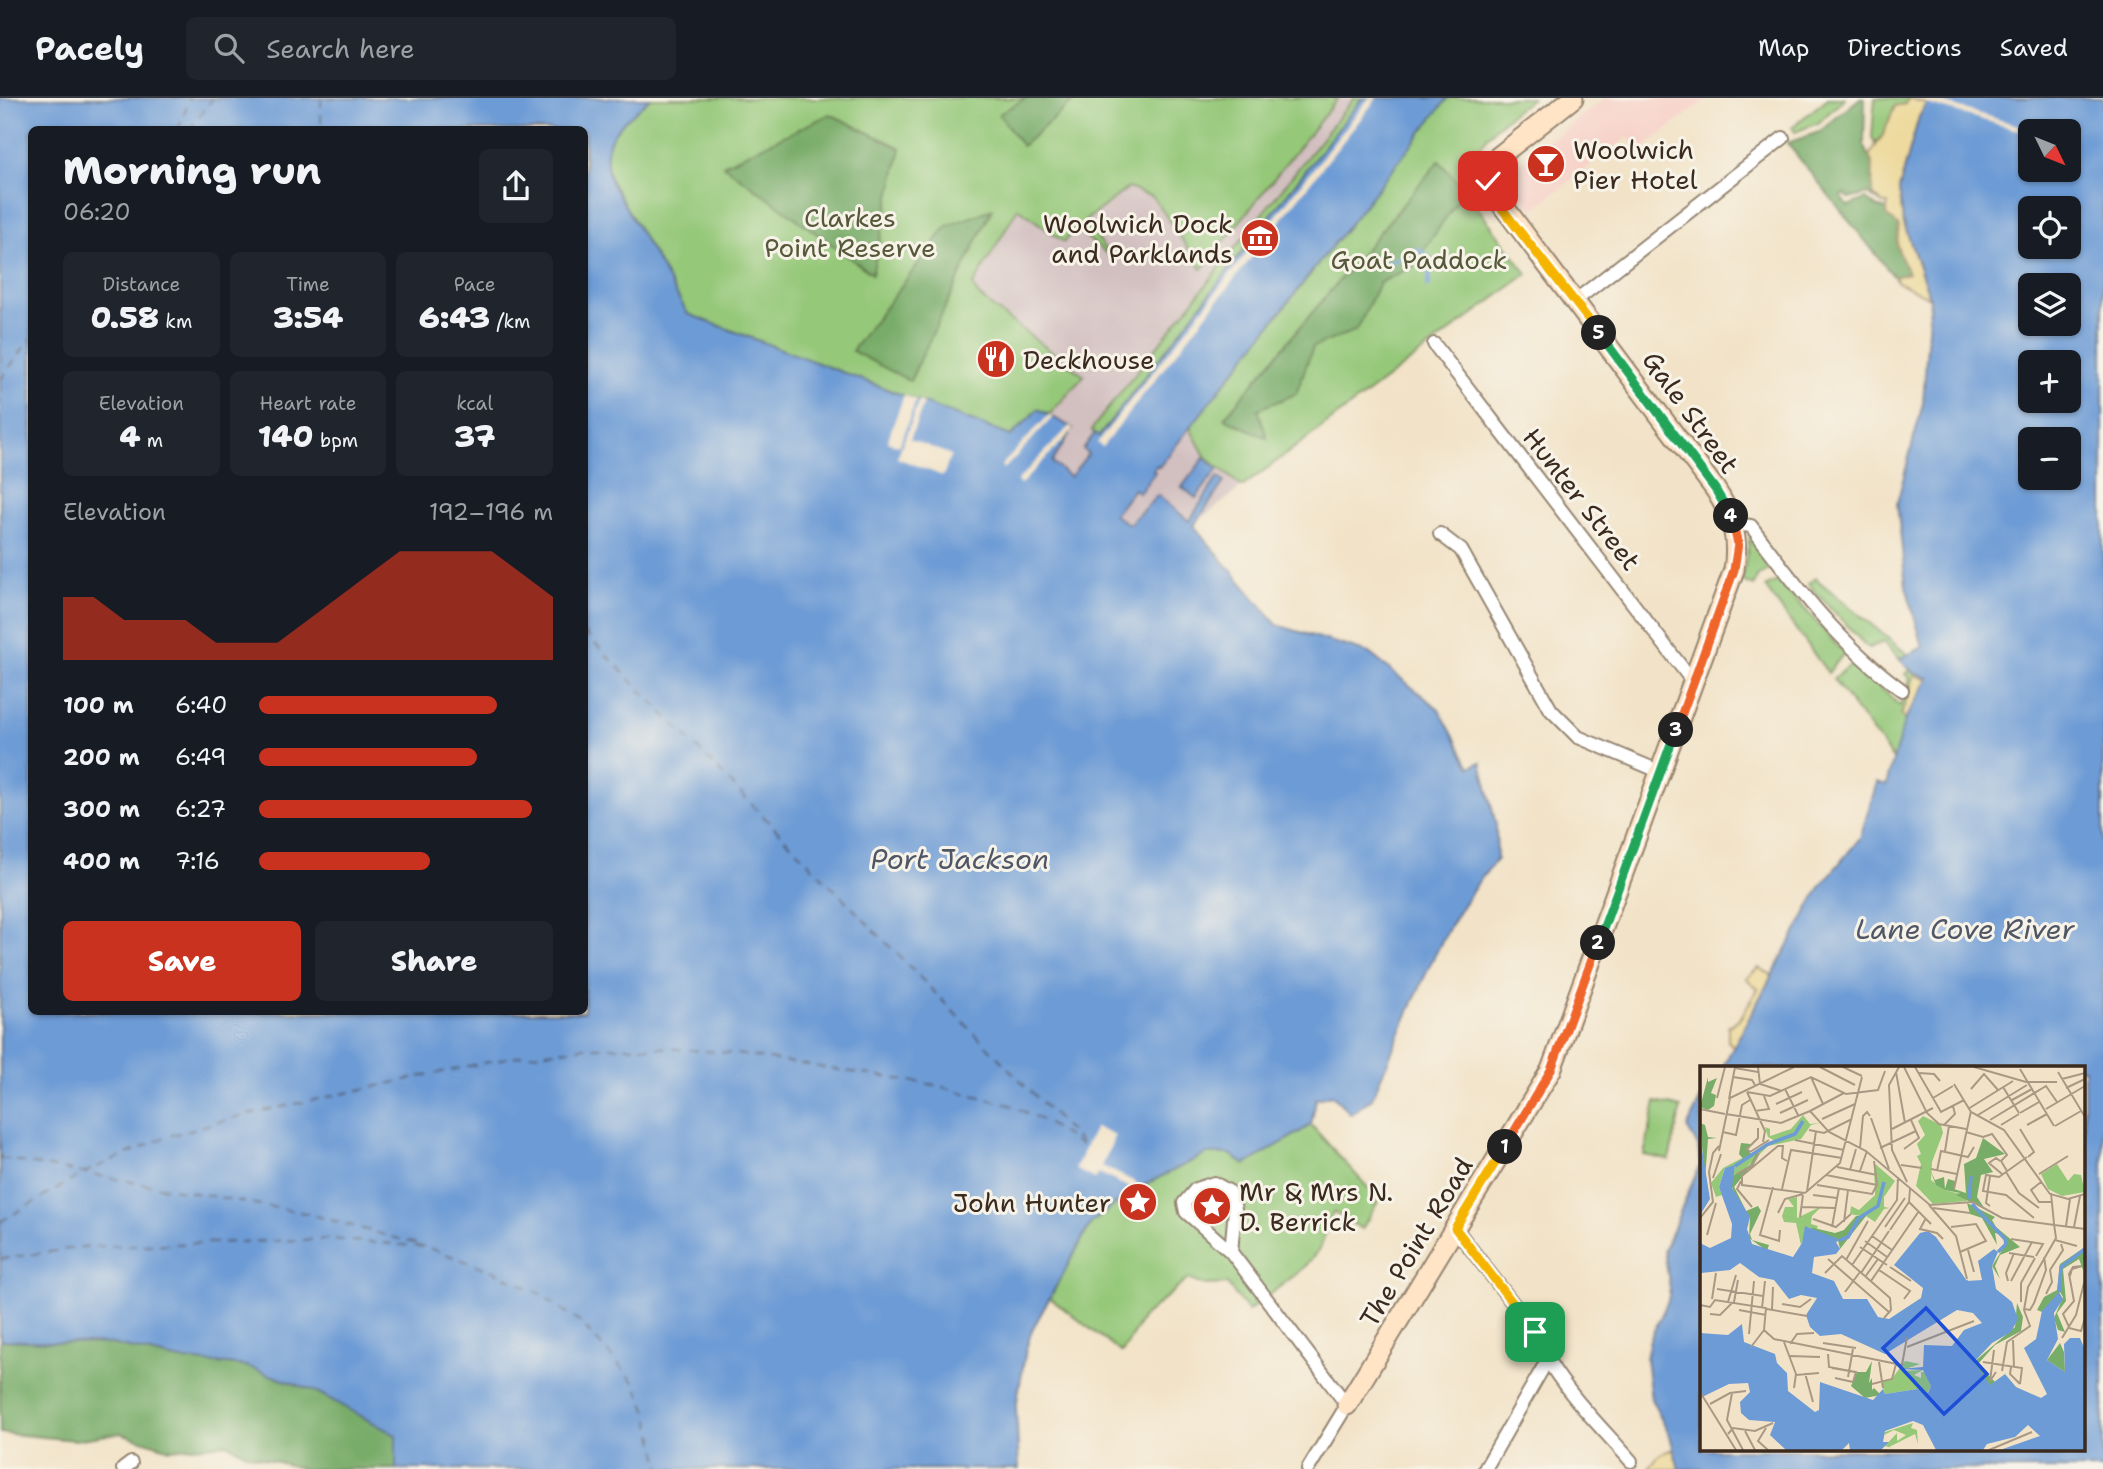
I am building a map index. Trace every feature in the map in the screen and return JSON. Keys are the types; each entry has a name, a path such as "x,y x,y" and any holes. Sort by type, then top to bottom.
{"street":[{"name":"Gale Street","path":"1573,98 1498,157 1490,174 1489,187 1496,201 1575,301 1715,489 1734,524"},
{"path":"1575,301 1783,138"},
{"name":"Hunter Street","path":"1434,344 1693,682"},
{"path":"1734,524 1751,526 1808,601 1872,668 1902,690"},
{"name":"The Point Road","path":"1308,1469 1551,1070 1734,570 1738,544 1734,524"},
{"path":"1440,534 1461,550 1551,710 1578,737 1661,772"},
{"path":"1231,1252 1235,1209 1230,1192 1214,1183 1196,1189 1184,1203 1186,1212 1231,1252 1347,1405"},
{"path":"1455,1228 1539,1338 1548,1359 1631,1461"},
{"path":"1485,1469 1548,1359"}],"shaded area":[{"path":"1338,98 1354,98 1094,426 1092,431 1095,433 1083,449 1088,453 1070,477 1052,462 1073,428 1049,415 1084,376 991,306 978,295 973,286 1018,207 1063,242 1074,228 1110,255 1085,221 1128,188 1141,191 1153,197 1202,269"},
{"path":"1605,98 1708,98 1639,151 1628,137 1532,210 1508,179 1509,172"},
{"path":"1193,424 1191,430 1205,456 1242,487 1193,525 1128,524 1114,515 1134,489 1139,492 1155,472 1152,470 1157,465 1159,467"}],"green space":[{"name":"Clarkes Point Reserve","path":"650,98 1338,98 1202,269 1153,197 1128,188 1085,221 1112,258 1075,228 1064,242 1018,208 973,286 978,295 991,306 1084,376 1049,415 1038,409 1011,436 688,314 611,181 607,166 609,143 614,134"},
{"path":"1026,98 1077,98 1022,146 999,114"},
{"path":"1354,98 1362,98 1099,436 1092,431 1094,426"},
{"name":"Goat Paddock","path":"1448,98 1532,98 1488,136 1475,158 1465,190 1527,274 1242,487 1205,456 1191,430 1193,424"},
{"path":"1828,98 1845,98 1818,123 1795,132 1792,127"},
{"path":"1860,98 1865,98 1864,145 1873,165 1872,192 1883,204 1868,194 1850,199 1844,194 1841,196 1848,206 1866,199 1878,208 1888,209 1886,215 1899,226 1897,246 1908,273 1895,277 1898,282 1787,143 1819,132"},
{"path":"1875,98 1909,98 1905,104 1895,106 1883,135 1875,144 1872,137"},
{"path":"830,114 901,148 872,274 723,165"},
{"path":"1439,161 1465,190 1412,267 1379,283 1357,330 1313,347 1296,394 1258,409 1267,438 1224,418"},
{"path":"992,209 910,381 852,351 947,226"},
{"path":"1750,536 1772,567 1757,577 1754,586 1742,581"},
{"path":"1815,578 1907,654 1899,659 1884,642 1868,648 1808,584"},
{"path":"1777,581 1844,653 1828,673 1765,587"},
{"path":"1854,662 1900,706 1910,679 1905,674 1909,670 1915,675 1901,715 1905,719 1895,762 1833,679"},
{"path":"1656,1102 1681,1108 1669,1160 1644,1155"},
{"path":"1311,1125 1379,1200 1362,1229 1333,1212 1320,1248 1304,1268 1248,1311 1227,1284 1203,1285 1188,1279 1143,1317 1122,1353 1050,1298 1091,1223 1134,1190 1206,1154 1230,1154 1245,1165"},
{"path":"0,1340 112,1344 176,1359 246,1366 317,1392 397,1435 396,1469 303,1469 247,1454 228,1444 170,1449 120,1433 75,1440 0,1433"}],"sand":[{"path":"1909,98 1927,104 1919,117 1899,189 1903,221 1930,298 1898,282 1895,277 1908,273 1897,246 1899,226 1886,215 1888,204 1883,204 1872,193 1873,165 1869,156 1883,135 1895,106 1905,104"},
{"path":"1915,675 1928,680 1905,719 1901,716"},
{"path":"1759,968 1772,975 1734,1047 1728,1041 1728,1027 1741,1017 1758,989 1746,978"},
{"path":"1673,1449 1679,1469 1649,1469 1660,1454"}],"water":[{"name":"Port Jackson","path":"0,98 650,98 614,134 609,143 607,167 611,182 688,314 1011,436 1038,409 1073,428 1052,462 1070,477 1088,454 1083,449 1095,433 1099,436 1362,98 1448,98 1159,467 1157,465 1153,470 1155,472 1139,493 1134,489 1114,515 1129,524 1158,495 1189,521 1218,477 1224,482 1194,526 1277,625 1369,653 1439,709 1470,767 1481,762 1496,825 1497,859 1476,885 1441,943 1372,1098 1351,1114 1332,1095 1316,1099 1311,1125 1245,1165 1230,1154 1206,1154 1134,1190 1091,1223 1032,1330 1026,1349 1016,1407 1019,1469 396,1469 396,1435 317,1392 246,1366 176,1359 112,1344 0,1340"},
{"name":"Lane Cove River","path":"1930,98 2103,98 2103,1469 1679,1469 1670,1436 1651,1399 1646,1359 1650,1339 1668,1301 1670,1289 1664,1250 1700,1165 1700,1452 2086,1452 2086,1066 1723,1066 1820,887 1860,838 1877,782 1886,785 1905,719 1929,678 1914,673 1899,659 1923,647 1906,586 1897,503 1923,403 1930,298 1903,221 1899,189 1919,117"},
{"path":"1204,458 1218,469 1196,498 1182,487"},
{"name":"Lane Cove River","path":"1700,1100 1700,1165 1698,1146 1687,1128"}],"pier":[{"path":"1369,98 1377,98 1102,447 1097,443"},
{"path":"1926,98 2018,125 2018,130 1924,103"},
{"path":"904,395 916,400 899,446 887,442"},
{"path":"919,401 924,403 910,439 951,455 943,476 897,458"},
{"path":"1049,415 1053,417 1004,469 1001,466"},
{"path":"1070,426 1073,428 1071,432 1020,485 1017,481"},
{"path":"1095,1127 1115,1136 1102,1166 1137,1183 1134,1190 1099,1173 1095,1179 1075,1169"}],"waterway":[{"path":"1381,266 1418,249 1429,257"},
{"path":"1428,286 1431,265"}],"ferry route":[{"path":"180,126 190,98"},
{"path":"192,126 213,98"},
{"path":"321,98 321,126"},
{"path":"0,380 28,342"},
{"path":"588,636 1082,1144"},
{"path":"0,1222 86,1172 165,1137 240,1116 511,1057 584,1047 655,1047 730,1053 935,1085 1010,1105 1042,1120 1085,1148"},
{"path":"0,1158 305,1213 421,1245"},
{"path":"0,1259 83,1247 331,1239 426,1247 496,1272 542,1295 581,1323 635,1383 648,1412 661,1469"}],"place":[{"name":"Woolwich Pier Hotel","path":"1546,164"},
{"name":"Woolwich Dock and Parklands","path":"1260,238"},
{"name":"Deckhouse","path":"996,359"},
{"name":"John Hunter","path":"1138,1202"},
{"name":"Mr & Mrs N. D. Berrick","path":"1212,1206"}],"route":[{"path":"1488,181 1496,201 1715,489 1734,524 1738,544 1734,570 1551,1070 1455,1228 1535,1332"}]}
